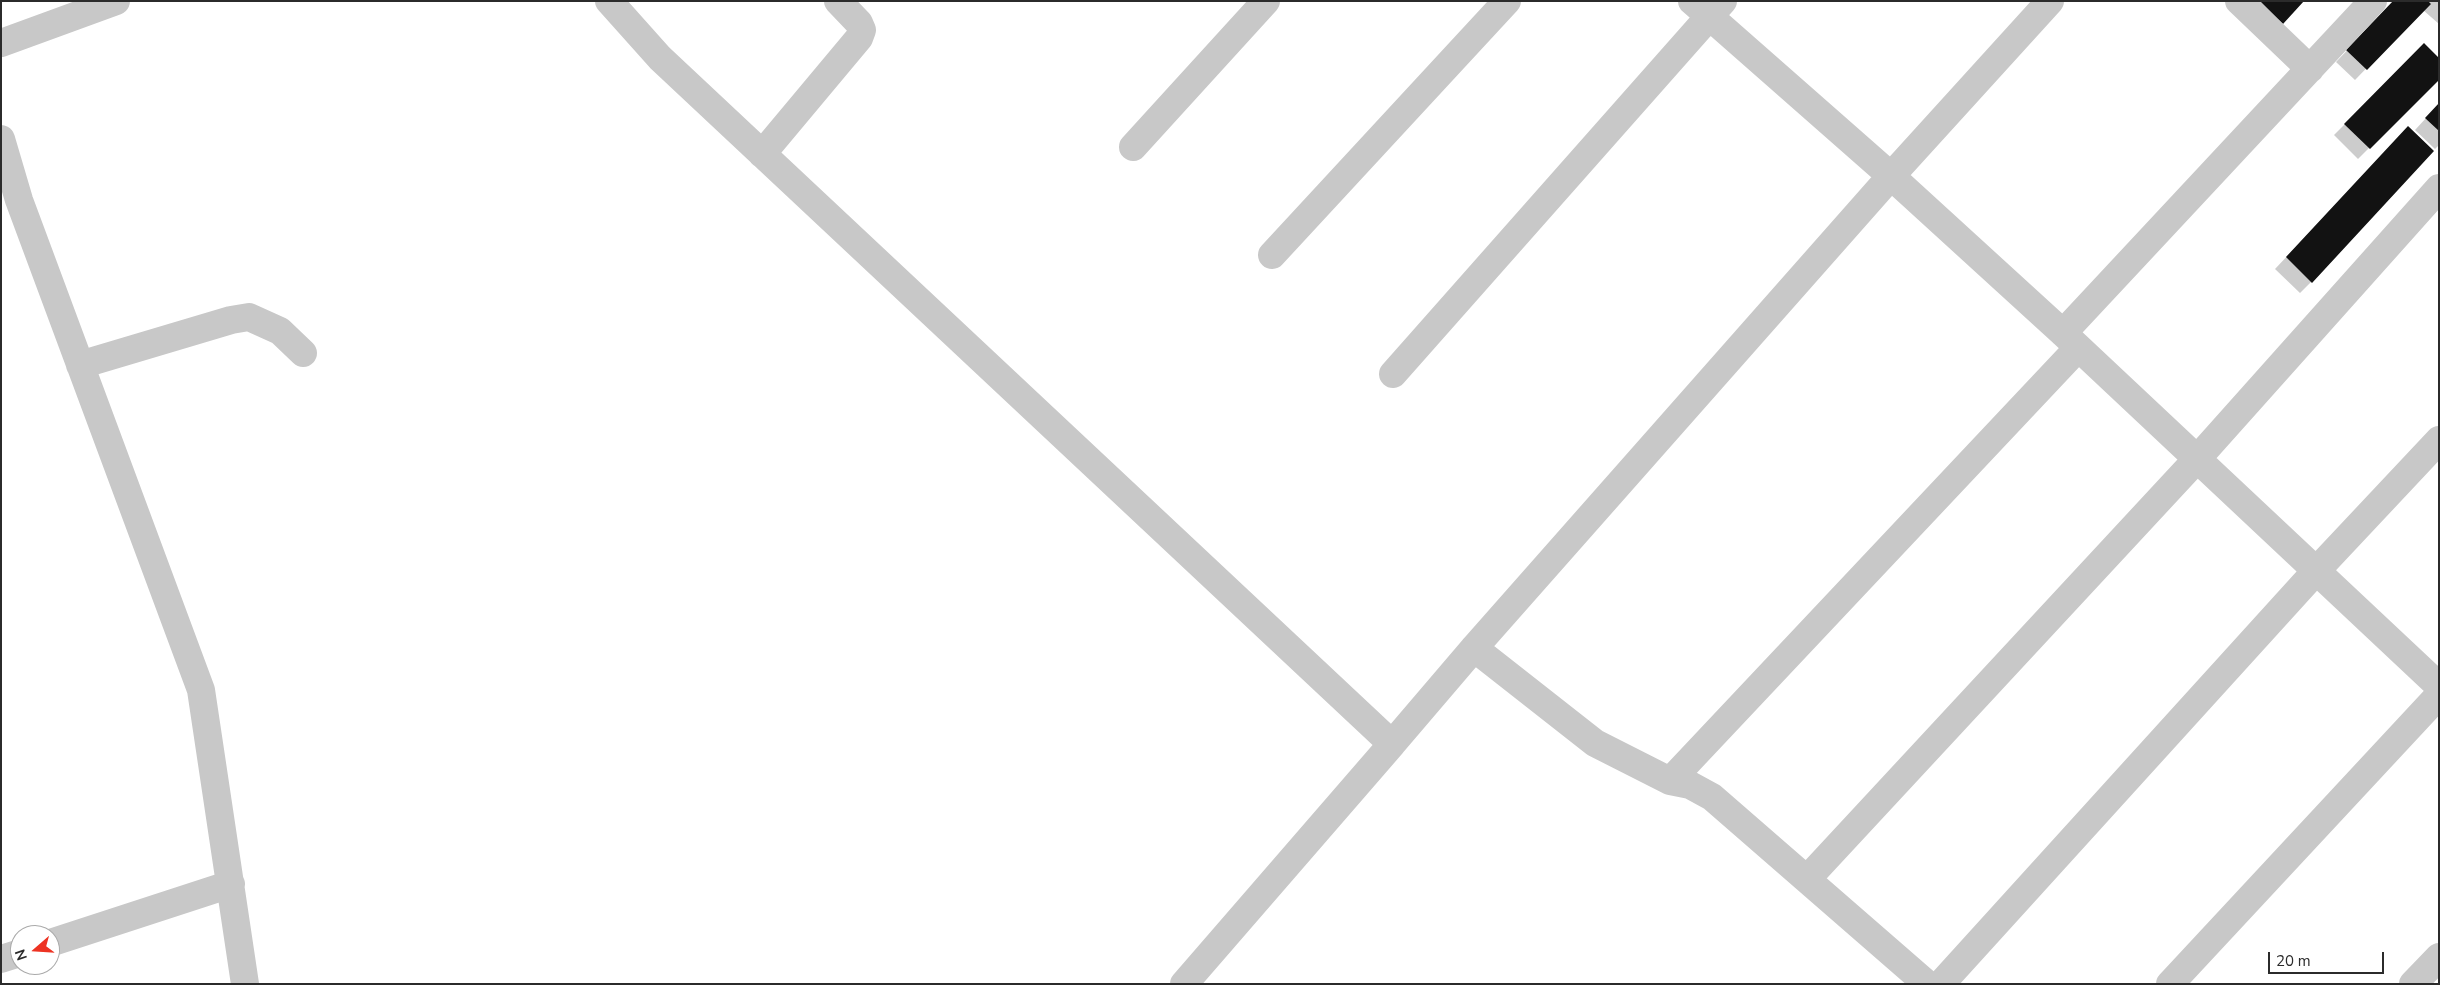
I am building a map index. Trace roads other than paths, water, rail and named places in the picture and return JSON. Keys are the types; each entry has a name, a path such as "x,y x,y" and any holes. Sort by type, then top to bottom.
{"street":[{"path":"1,43 116,1"},
{"path":"610,1 660,58 1392,744"},
{"path":"762,154 860,38 862,30 859,23 838,1"},
{"path":"1133,147 1266,1"},
{"path":"1272,255 1507,1"},
{"path":"1184,984 1474,648 1891,176 2050,1"},
{"path":"2239,1 2310,69"},
{"path":"1670,781 2070,341 2310,69 2373,1"},
{"path":"1393,374 1708,6 2439,686"},
{"path":"1,139 19,200 201,690 245,984"},
{"path":"1808,878 2197,459 2439,188"},
{"path":"80,365 231,320 249,317 280,331 303,353"},
{"path":"1941,984 2316,571 2439,440"},
{"path":"1474,648 1595,743 1670,781 1690,785 1712,797 1808,878 1927,984"},
{"path":"2170,984 2439,696"},
{"path":"60,940 231,884"},
{"path":"2413,984 2439,957"}]}
